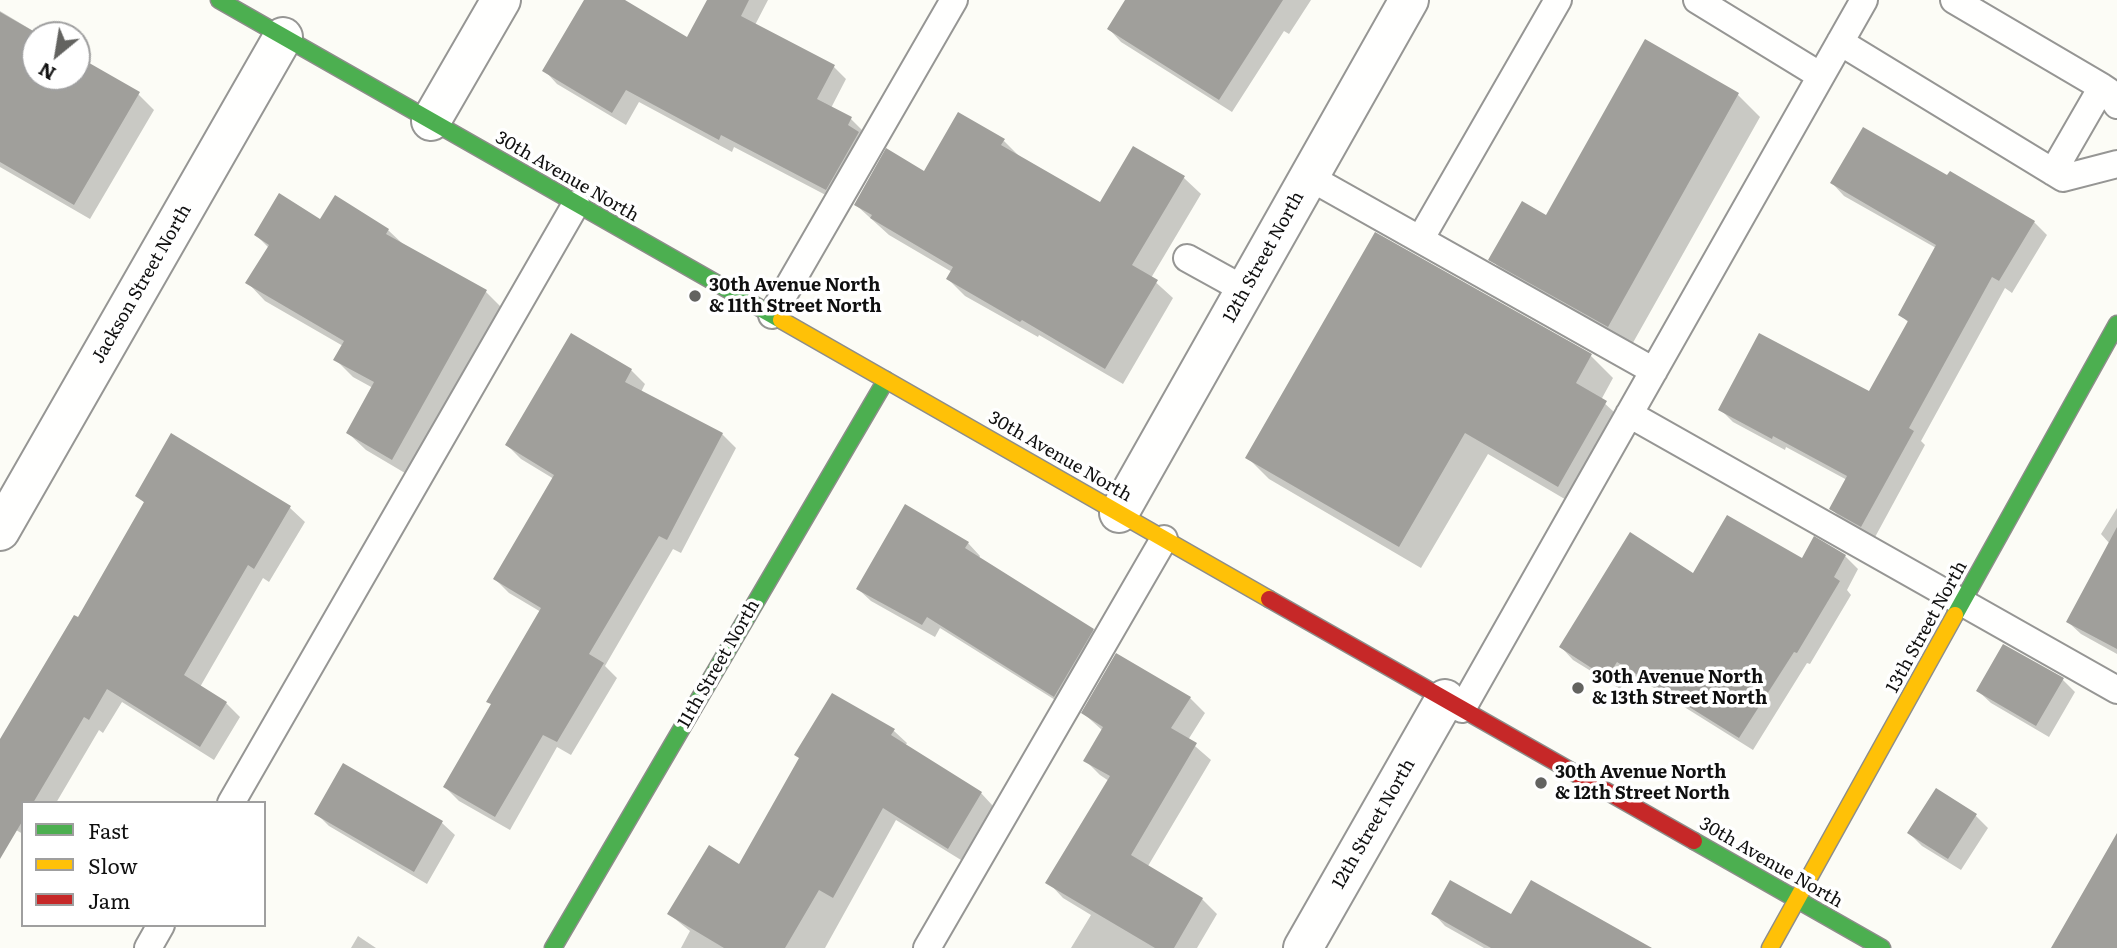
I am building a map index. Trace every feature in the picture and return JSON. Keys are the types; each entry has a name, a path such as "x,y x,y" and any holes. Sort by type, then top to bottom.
{"street":[{"name":"30th Avenue North","path":"219,0 1882,948"},
{"path":"431,121 501,0"},
{"name":"12th Street North","path":"1119,513 1409,0"},
{"name":"Jackson Street North","path":"0,531 283,37"},
{"name":"13th Street North","path":"1770,948 2117,324"},
{"name":"11th Street North","path":"553,948 886,380"},
{"name":"12th Street North","path":"1303,948 1454,704"}],"lane":[{"path":"772,315 954,0"},
{"path":"1421,238 1558,0"},
{"path":"1697,0 1822,76"},
{"path":"1454,704 1629,414 1864,0"},
{"path":"1954,0 2109,96 2053,172"},
{"path":"1840,42 2063,178 2117,164"},
{"path":"1309,177 1654,371"},
{"path":"232,801 576,204"},
{"path":"1188,258 1245,290"},
{"path":"1629,414 2117,690"},
{"path":"927,948 1164,539"},
{"path":"148,948 160,927"}],"building":[{"path":"584,0 625,0 687,37 707,0 749,0 741,16 835,65 817,99 852,117 848,125 859,132 826,190 721,135 719,140 626,90 612,113 542,71"},
{"path":"1125,0 1283,0 1219,100 1107,29"},
{"path":"0,12 21,24 21,91 91,91 91,64 140,92 74,205 0,162"},
{"path":"1645,39 1739,93 1608,327 1488,260 1522,201 1546,215"},
{"path":"958,112 1005,139 1001,145 1100,202 1133,146 1185,176 1132,265 1158,280 1105,369 946,279 953,267 870,218 872,215 854,205 886,148 924,171"},
{"path":"1863,127 1947,175 1950,171 2035,221 1999,281 1992,277 1909,428 1914,431 1861,527 1829,509 1847,476 1718,410 1759,333 1869,391 1908,321 1898,315 1936,245 1830,183"},
{"path":"279,193 320,219 335,195 389,229 386,234 487,290 392,460 346,433 374,382 333,360 344,341 245,283 269,245 254,235"},
{"path":"1375,232 1592,354 1576,383 1607,401 1558,487 1465,433 1399,547 1245,458"},
{"path":"571,333 632,369 625,382 723,433 667,540 659,536 589,654 604,663 557,742 543,735 495,817 443,787 491,704 486,702 541,608 493,579 554,475 505,445"},
{"path":"171,433 291,506 254,569 248,565 184,675 227,702 200,747 107,689 89,720 84,717 34,801 21,801 21,823 0,859 0,739 74,615 78,617 144,502 135,496"},
{"path":"905,504 969,542 965,548 1094,629 1054,697 927,617 922,625 856,589"},
{"path":"1727,515 1802,558 1814,536 1846,555 1834,577 1840,581 1797,653 1794,652 1739,738 1617,662 1607,678 1559,647 1630,532 1693,573"},
{"path":"2117,527 2117,649 2066,622"},
{"path":"2003,644 2064,678 2036,726 1976,691"},
{"path":"1116,653 1191,697 1171,728 1197,743 1131,855 1203,898 1174,948 1155,948 1045,883 1110,776 1083,761 1103,727 1081,713"},
{"path":"832,693 895,729 891,735 982,792 948,849 883,808 833,898 819,890 785,948 724,948 667,914 709,845 739,864 799,758 794,755"},
{"path":"343,763 443,821 414,872 314,814"},
{"path":"1936,788 1977,814 1948,859 1907,833"},
{"path":"2117,833 2117,948 2051,948"},
{"path":"1450,880 1511,914 1531,880 1652,948 1491,948 1431,914"}],"traffic: fast":[{"path":"219,0 781,320"},
{"path":"1955,615 2117,324"},
{"path":"553,948 886,380"},
{"path":"1694,841 1882,948"}],"traffic: slow":[{"path":"781,320 1269,599"},
{"path":"1770,948 1955,615"}],"traffic: jam":[{"path":"1269,599 1694,841"}],"place":[{"name":"30th Avenue North & 11th Street North","path":"695,296"},
{"name":"30th Avenue North & 13th Street North","path":"1578,688"},
{"name":"30th Avenue North & 12th Street North","path":"1541,783"}]}
